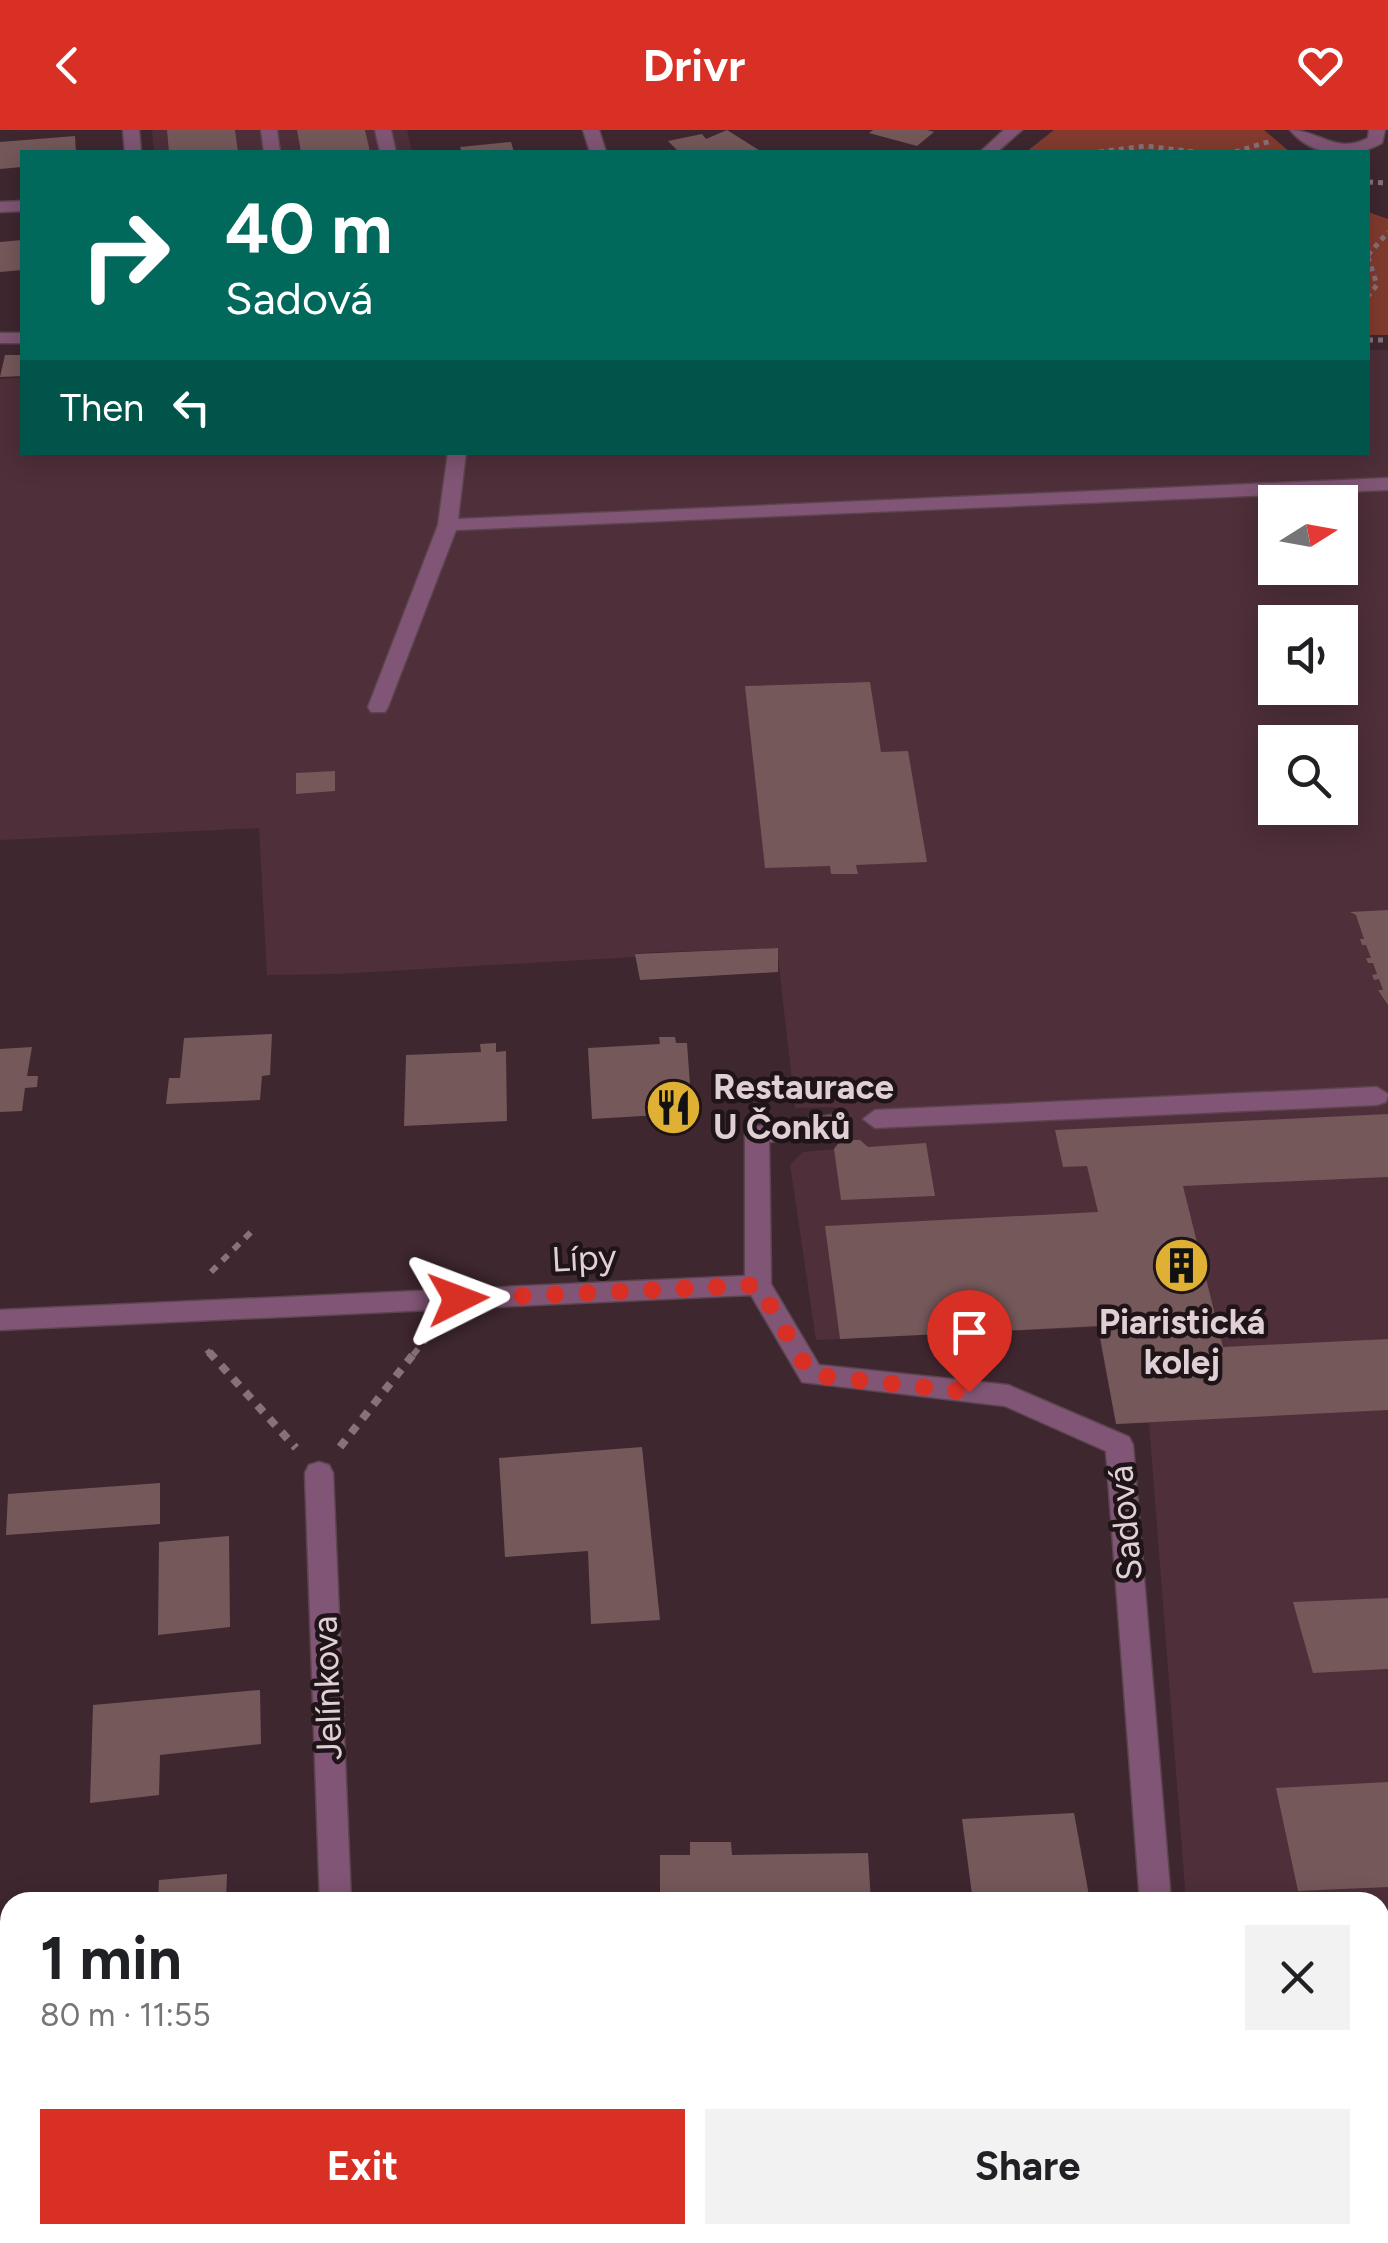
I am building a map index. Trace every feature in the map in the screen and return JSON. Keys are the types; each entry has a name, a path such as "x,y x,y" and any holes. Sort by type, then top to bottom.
{"street":[{"path":"990,150 1014,130"},
{"path":"1298,130 1314,144 1342,150 1368,145 1376,140 1377,130"},
{"path":"378,706 448,524 458,455"},
{"path":"448,524 1388,484"},
{"path":"875,1119 1377,1096"},
{"path":"758,1285 757,1135 838,1123"},
{"name":"Lípy","path":"0,1320 758,1285"},
{"name":"Sadová","path":"758,1285 811,1375 1008,1396 1119,1445 1155,1892"},
{"name":"Jelínkova","path":"319,1473 336,1892"}],"path":[{"path":"1242,150 1282,138"},
{"path":"1115,150 1146,146 1179,150"},
{"path":"1370,254 1388,232"},
{"path":"1370,263 1376,285 1370,293"},
{"path":"209,1275 254,1230"},
{"path":"196,1338 319,1473 458,1299"}],"shaded area":[{"path":"152,130 407,130 412,150 154,150"},
{"path":"1054,130 1264,130 1288,150 1029,150"},
{"path":"1370,213 1388,219 1388,335 1370,335"},
{"path":"1370,350 1388,350 1388,1892 1185,1892 1149,1423 1116,1424 1097,1327 816,1340 790,1165 803,1152 834,1149 841,1139 835,1107 795,1108 777,948 267,975 259,828 0,840 0,379 20,378 20,455 1370,455"}],"building":[{"path":"167,130 235,130 238,150 169,150"},
{"path":"297,130 365,130 370,150 301,150"},
{"path":"727,130 759,150 677,150 668,141 702,134 706,139"},
{"path":"934,132 917,146 869,133"},
{"path":"75,136 76,150 20,150 20,167 0,169 0,142"},
{"path":"511,142 513,150 461,150 460,147"},
{"path":"20,240 20,270 0,272 0,242"},
{"path":"5,355 20,355 20,376 0,377"},
{"path":"870,682 881,752 908,751 927,862 856,865 858,874 831,874 830,866 765,868 745,686"},
{"path":"335,771 335,791 296,794 296,773"},
{"path":"1388,910 1388,1005 1378,990 1383,990 1379,979 1374,980 1372,975 1377,974 1366,958 1371,958 1366,945 1362,945 1360,939 1364,939 1356,915 1350,912"},
{"path":"778,948 778,972 640,980 635,954"},
{"path":"272,1034 270,1075 262,1076 260,1100 166,1104 169,1078 180,1078 184,1038"},
{"path":"659,1037 675,1037 676,1043 687,1043 692,1113 592,1119 588,1048 660,1044"},
{"path":"496,1043 496,1052 506,1051 507,1121 404,1126 406,1055 481,1052 480,1044"},
{"path":"32,1047 27,1076 38,1076 37,1087 25,1088 22,1111 0,1112 0,1049"},
{"path":"1388,1114 1388,1177 1183,1186 1223,1347 1388,1339 1388,1410 1116,1424 1098,1326 840,1339 825,1226 1098,1212 1087,1166 1063,1167 1055,1130"},
{"path":"841,1140 860,1140 868,1147 926,1143 935,1196 841,1200 834,1149"},
{"path":"642,1447 660,1620 591,1624 588,1551 505,1557 499,1458"},
{"path":"160,1483 160,1524 6,1535 8,1494"},
{"path":"229,1536 230,1627 158,1635 159,1542"},
{"path":"1388,1598 1388,1669 1313,1673 1293,1602"},
{"path":"260,1690 261,1744 160,1755 159,1795 90,1803 93,1705"},
{"path":"1388,1782 1388,1887 1298,1891 1276,1788"},
{"path":"1074,1813 1088,1892 972,1892 962,1819"},
{"path":"690,1842 731,1842 732,1855 868,1853 870,1892 660,1892 660,1855 690,1855"},
{"path":"227,1874 226,1892 158,1892 159,1880"}],"place":[{"name":"Restaurace U Čonků","path":"674,1107"},
{"name":"Piaristická kolej","path":"1182,1266"}],"route":[{"path":"458,1299 758,1285 811,1375 969,1392"}]}
